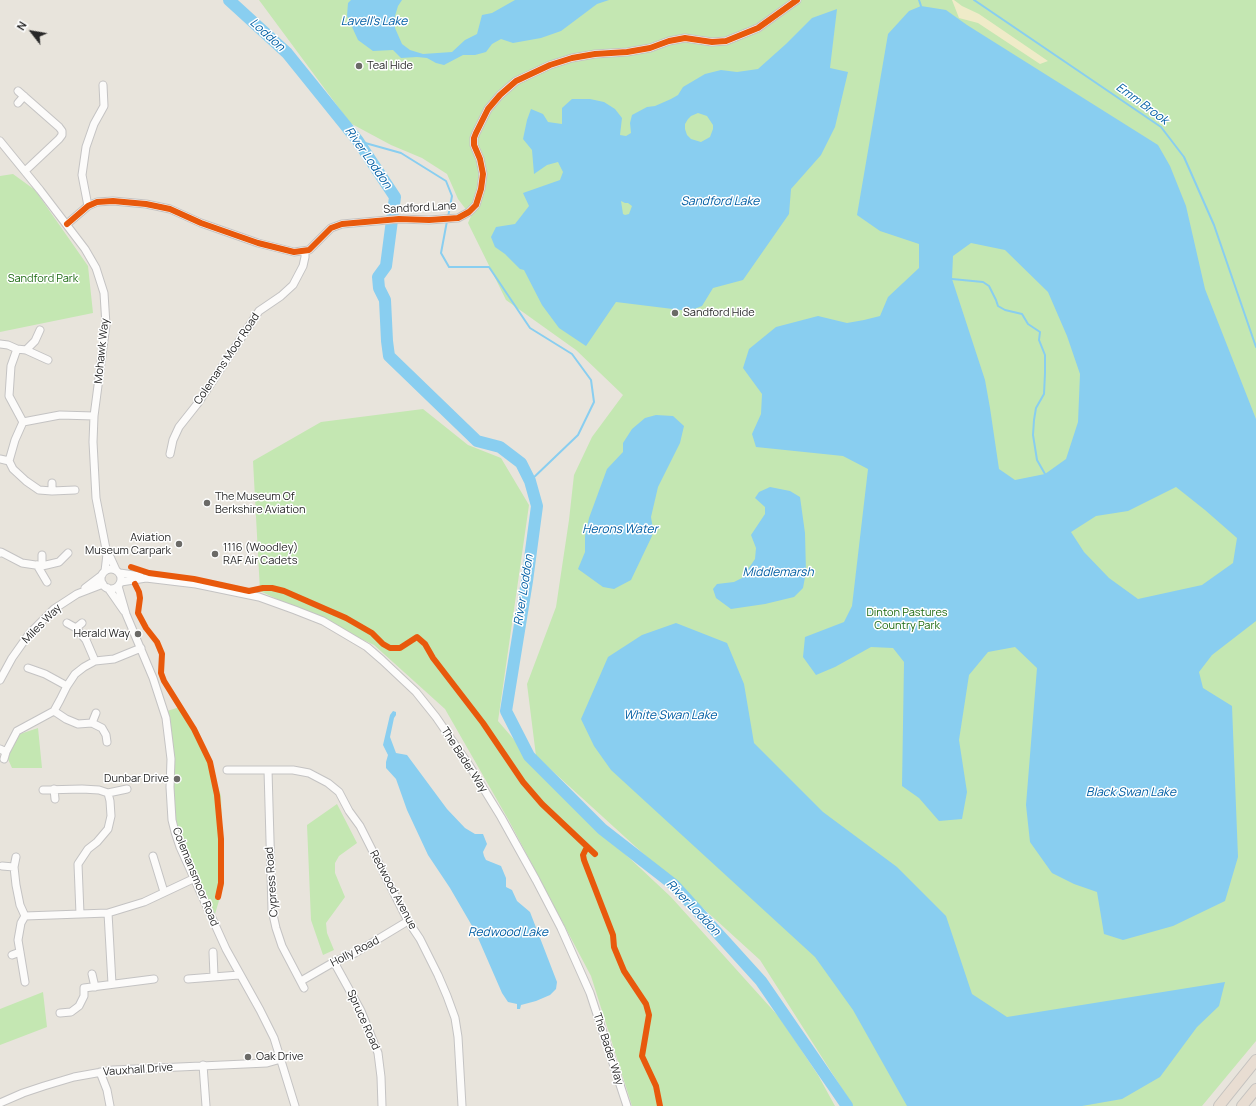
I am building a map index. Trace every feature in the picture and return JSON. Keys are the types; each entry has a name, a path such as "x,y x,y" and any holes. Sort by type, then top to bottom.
{"highway":[{"path":"1219,1106 1256,1060"},
{"path":"1242,1106 1256,1089"}],"street":[{"name":"Sandford Lane","path":"305,252 331,228 342,224 399,218 438,220 458,218 469,212 476,205 481,189 483,174 480,159 474,145 476,133 488,110 500,94 516,81 572,58 650,48 669,41 685,38 712,42 726,41 758,28 797,0"},
{"path":"88,206 82,175 86,147 94,124 104,106 103,85"},
{"path":"18,91 62,131 62,135 59,139 25,171"},
{"path":"18,102 24,96"},
{"name":"Mohawk Way","path":"0,140 3,149 25,171 67,224 90,257 96,268 104,293 106,325 94,416 93,442 96,498 107,554 104,573"},
{"path":"67,224 88,206 98,202 113,201 146,204 170,209 219,230 258,243 294,252 305,252"},
{"name":"Colemans Moor Road","path":"170,454 172,440 178,427 198,403 259,311 281,296 293,285 303,266 306,257 305,252"},
{"path":"26,350 35,341 40,330"},
{"path":"0,344 8,345 17,350 26,350 48,360"},
{"path":"17,350 11,366 9,396 22,422 9,461 13,469 39,490 75,490"},
{"path":"22,422 60,415 94,416"},
{"path":"0,459 9,461"},
{"path":"52,483 52,491"},
{"name":"Mohawk Way","path":"106,546 118,571"},
{"path":"0,552 22,563 40,566 59,562 68,553"},
{"path":"42,555 40,566 47,582"},
{"path":"110,569 118,571 122,578 120,584 112,589 105,586 104,573 110,569"},
{"name":"The Bader Way","path":"118,571 146,578 196,584 259,597 323,621 367,647 416,692 436,717 469,765 501,817 557,921 590,993 627,1106"},
{"name":"Miles Way","path":"0,680 12,658 29,634 54,609 77,594 104,573"},
{"name":"The Bader Way","path":"120,584 146,578"},
{"name":"Colemansmoor Road","path":"120,584 126,614 153,678 166,718 171,759 170,787 172,820 180,847 226,949 274,1038 295,1106"},
{"name":"Miles Way","path":"77,594 105,586"},
{"name":"Colemansmoor Road","path":"105,586 126,614"},
{"path":"68,623 76,628 86,640 95,662"},
{"path":"76,628 82,623"},
{"path":"4,759 3,750 17,731 54,711 75,674 84,667 95,662 114,659 141,648"},
{"path":"28,668 45,674 67,686"},
{"path":"54,711 66,719 78,724 92,723 102,728 106,735 107,742"},
{"path":"92,723 96,713"},
{"name":"Redwood Avenue","path":"227,770 292,770 309,773 328,783 339,792 349,811 360,826 408,921 420,939 438,975 455,1018 458,1037 462,1106"},
{"name":"Cypress Road","path":"268,770 272,910 282,946 304,988"},
{"path":"54,789 55,799"},
{"path":"43,790 88,789 108,793 127,789"},
{"path":"80,914 78,864 88,849 97,842 108,829 110,808 108,793"},
{"path":"153,856 164,892"},
{"path":"16,857 14,867 20,905 25,916"},
{"path":"2,866 14,867"},
{"path":"25,916 108,913 144,902 195,878"},
{"path":"108,913 112,984"},
{"path":"25,916 21,922 18,940 25,982"},
{"name":"Holly Road","path":"300,981 334,962 355,953 408,921"},
{"path":"12,955 20,952"},
{"path":"212,952 214,976"},
{"name":"Spruce Road","path":"334,962 361,1011 378,1053 382,1106"},
{"path":"92,974 95,987"},
{"path":"188,978 240,975"},
{"path":"60,1013 71,1012 79,1006 84,996 84,988 154,979"},
{"name":"Vauxhall Drive","path":"0,1103 44,1086 100,1072 134,1068 267,1063 281,1059"},
{"path":"203,1066 206,1106"},
{"path":"100,1072 107,1090 110,1106"}],"green space":[{"name":"Dinton Pastures Country Park","path":"259,0 1256,0 1256,1041 1202,1106 853,1106 760,960 536,756 527,684 556,607 574,475 592,437 623,395 576,350 506,300 468,223 471,216 458,199 447,174 422,158 391,145 350,123"},
{"name":"Sandford Park","path":"13,174 35,190 88,266 93,313 0,332 0,176"},
{"path":"423,409 468,445 501,458 529,505 498,721 561,794 671,897 780,1018 818,1075 835,1106 632,1106 591,976 508,819 445,709 374,645 260,591 253,461 321,422"},
{"path":"180,707 190,720 207,752 221,796 224,884 215,914 207,901 180,838 175,816 172,736 167,711"},
{"path":"38,728 42,768 12,768 7,757 17,735"},
{"path":"337,804 357,843 339,856 335,863 335,873 345,897 326,923 327,933 334,950 323,955 311,920 307,825"},
{"path":"43,992 47,1027 0,1045 0,1009"}],"sand":[{"path":"952,0 979,14 1048,61 1040,64 978,23 959,18"}],"water":[{"name":"Lavell's Lake","path":"351,0 402,0 398,6 395,16 395,28 402,44 410,50 423,54 452,52 465,40 477,34 482,15 492,13 515,0 609,0 597,4 561,31 541,38 513,43 501,39 492,44 486,52 475,55 463,55 444,65 427,58 401,58 393,50 373,51 358,40 347,16 348,3"},
{"name":"Black Swan Lake","path":"921,6 946,10 967,25 1158,145 1170,166 1186,206 1205,289 1256,419 1256,621 1212,655 1199,672 1203,688 1232,706 1238,857 1225,901 1173,926 1123,940 1104,934 1097,892 1074,884 1052,873 1030,842 1026,805 1037,668 1015,647 988,652 969,675 959,740 967,792 962,819 939,821 919,798 902,786 904,662 893,648 871,647 835,667 816,675 803,657 805,637 844,622 852,606 868,469 843,456 756,447 752,434 761,414 762,394 743,368 749,349 776,327 818,316 847,323 880,316 888,297 919,268 919,244 880,231 857,215 888,34 909,11","holes":["971,243 1005,250 1048,292 1067,336 1080,374 1078,422 1066,459 1045,474 1015,480 999,469 985,380 952,279 953,256","1176,487 1237,538 1233,563 1202,585 1138,599 1109,578 1084,552 1071,532 1096,516 1128,511"]},
{"name":"Sandford Lake","path":"837,9 830,68 848,72 835,127 821,155 791,189 789,214 743,280 713,288 702,306 689,311 616,302 586,346 559,328 542,305 524,270 520,269 505,254 495,247 491,237 496,227 515,224 529,206 523,193 560,180 563,172 558,162 547,165 534,174 532,150 523,139 531,109 543,114 548,122 562,124 562,108 572,99 590,99 604,102 615,109 622,118 620,135 626,136 631,133 630,123 632,115 647,107 655,106 671,99 678,95 683,87 705,74 721,70 737,72 758,69 812,18","holes":["698,113 707,116 713,125 710,137 701,142 691,139 687,135 685,129 685,124 688,119","621,201 632,206 629,214 623,214"]},
{"name":"Herons Water","path":"656,415 673,416 684,426 680,443 658,487 651,517 653,529 652,536 631,580 614,589 603,587 578,569 585,552 585,536 589,518 607,469 623,452 623,443 632,429 645,418"},
{"name":"Middlemarsh","path":"770,487 790,491 800,497 805,533 806,572 803,588 794,597 765,604 731,609 716,598 713,589 717,584 734,582 742,578 755,559 756,548 751,535 765,514 765,507 755,498 759,492"},
{"name":"White Swan Lake","path":"676,623 727,643 744,684 754,743 823,812 897,867 946,916 972,994 1007,1017 1225,982 1219,1006 1197,1027 1160,1077 1122,1099 1082,1106 907,1106 853,1010 815,957 611,770 594,746 581,719 608,657 642,635"},
{"name":"Redwood Lake","path":"393,711 396,712 396,715 390,737 396,753 407,755 447,809 465,828 475,834 483,834 487,844 483,852 486,860 501,866 506,878 506,887 512,890 517,901 530,912 557,982 556,989 550,995 521,1005 520,1009 517,1009 517,1004 508,1002 502,993 475,931 450,888 428,855 407,810 396,779 386,768 388,755 383,745 390,715"}],"waterway":[{"name":"River Loddon","path":"229,0 287,53 358,141 395,197 386,266 378,277 379,288 385,300 389,356 477,441 500,447 521,463 530,481 537,506 527,581 506,711 529,756 602,829 674,885 761,981 847,1106"},
{"path":"919,0 921,6"},
{"name":"Emm Brook","path":"974,0 1161,127 1184,157 1214,225 1256,347"},
{"path":"358,141 401,153 446,181 452,196 448,217"},
{"path":"447,221 441,253 449,267 489,267 530,328 572,354 591,380 594,402 578,435 530,481"},
{"path":"952,279 983,282 989,286 998,306 1005,310 1022,314 1028,324 1040,332 1039,340 1045,355 1044,394 1036,408 1033,435 1037,460 1045,474"}],"cycle path":[{"path":"67,224 88,206 97,202 113,201 146,204 170,209 201,223 258,243 294,252 309,250 331,228 342,224 399,219 429,220 458,218 469,212 476,205 481,189 483,174 480,159 474,145 476,133 488,109 500,95 516,81 550,65 572,58 650,48 669,41 685,38 712,42 726,41 758,28 797,0"},
{"path":"131,567 149,573 194,579 249,591 263,588 272,588 284,591 346,618 372,633 383,644 390,648 400,648 417,637 425,644 433,658 483,723 523,782 542,804 595,854"},
{"path":"135,584 140,598 138,613 146,628 157,642 162,654 161,673 164,681 194,729 210,762 217,795 221,839 221,883 218,897"},
{"path":"587,847 583,855 584,860 613,935 614,947 624,971 646,1004 649,1015 642,1056 656,1086 660,1106"}],"place":[{"name":"Teal Hide","path":"359,66"},
{"name":"Sandford Hide","path":"675,313"},
{"name":"The Museum Of Berkshire Aviation","path":"207,503"},
{"name":"Aviation Museum Carpark","path":"179,544"},
{"name":"1116 (Woodley) RAF Air Cadets","path":"215,554"},
{"name":"Herald Way","path":"138,634"},
{"name":"Dunbar Drive","path":"177,779"},
{"name":"Oak Drive","path":"248,1057"}],"water label":[{"name":"Loddon","path":"267,35"}]}
